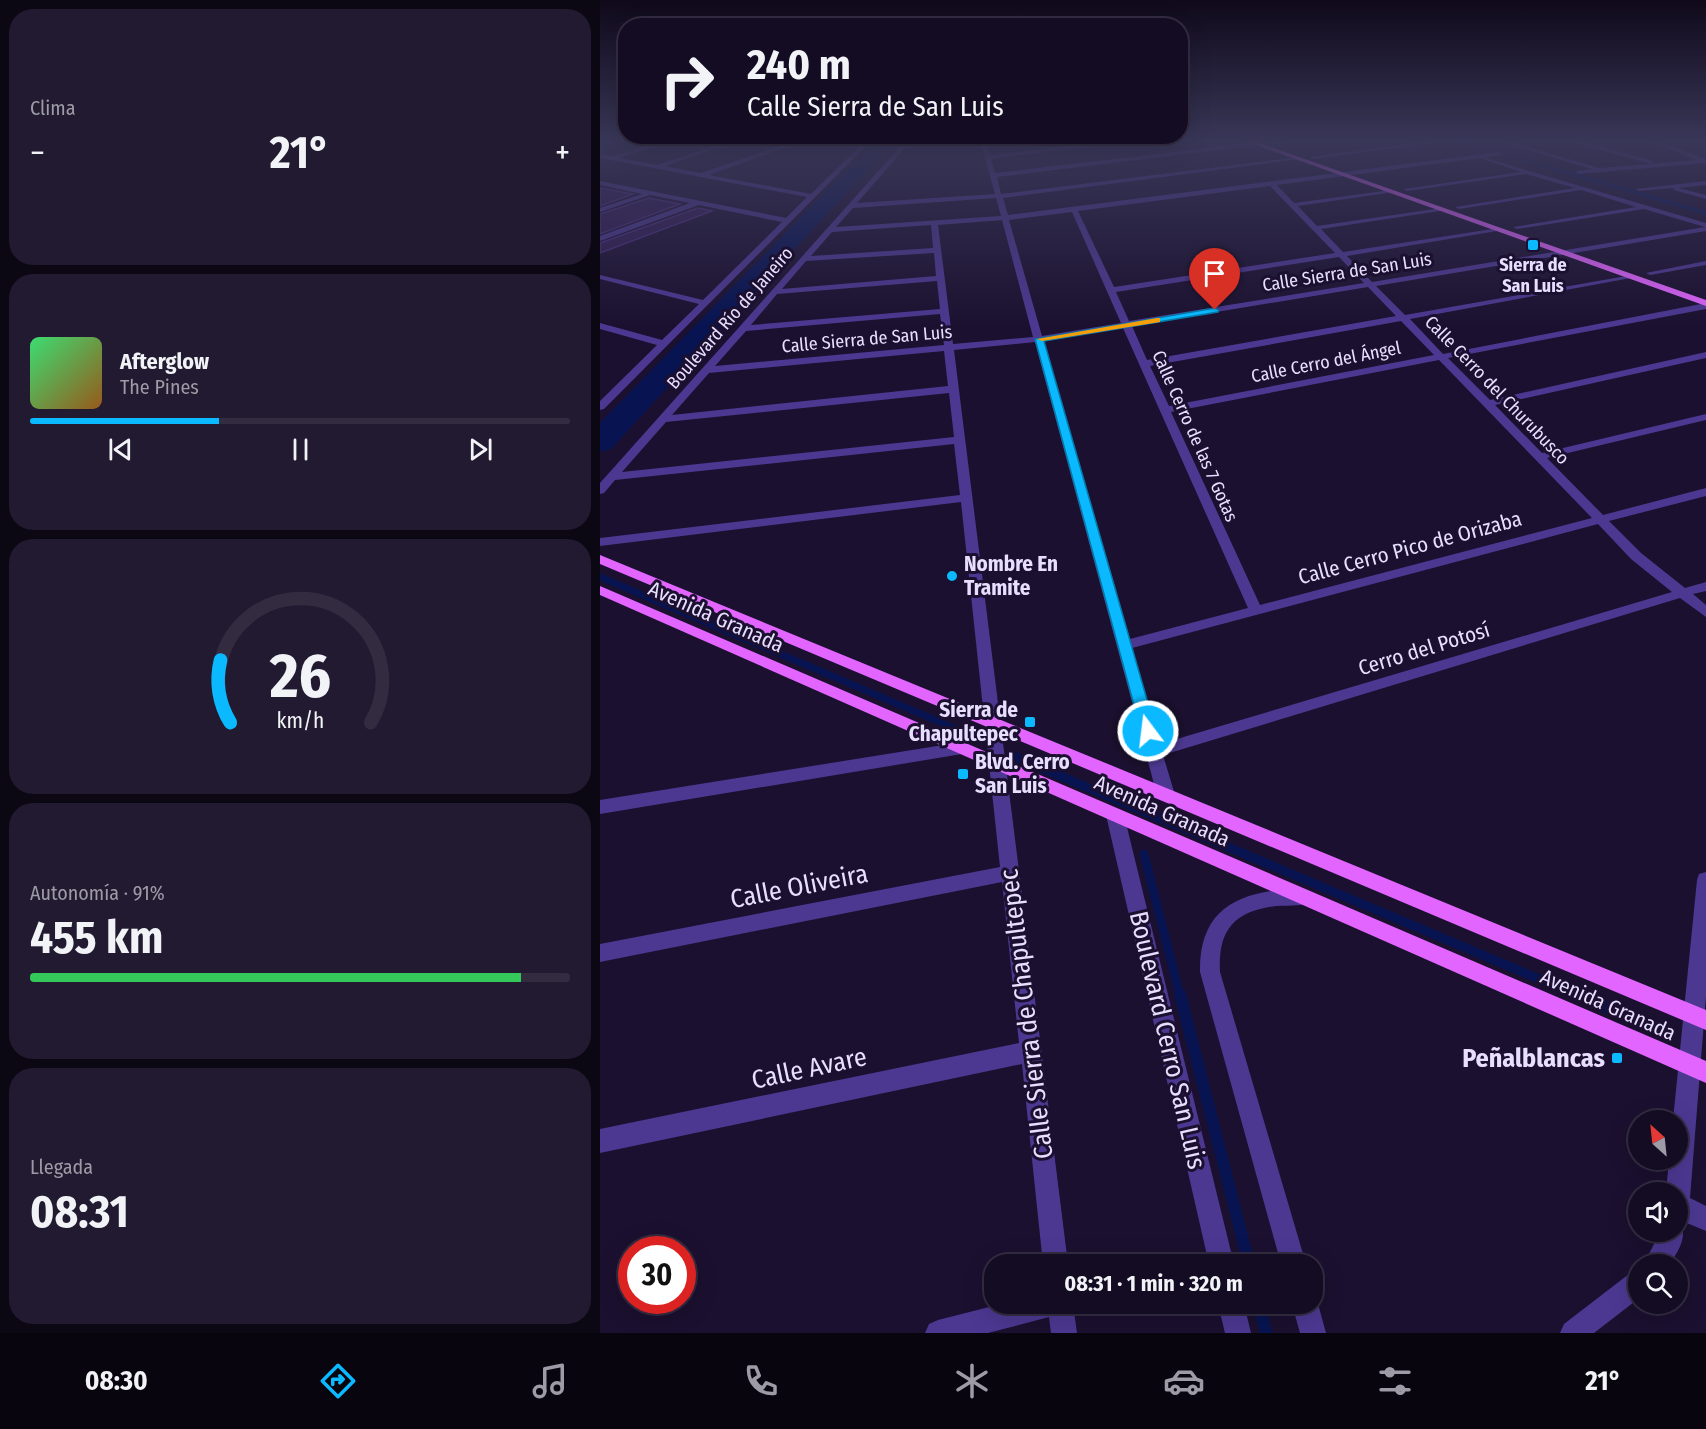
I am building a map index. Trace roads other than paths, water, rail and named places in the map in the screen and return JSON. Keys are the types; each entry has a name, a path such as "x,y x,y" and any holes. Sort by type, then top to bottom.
{"main road":[{"path":"1420,202 1706,304"},
{"path":"1445,202 1611,260"},
{"path":"1641,270 1673,281"},
{"name":"Avenida Granada","path":"600,559 1700,1018"},
{"name":"Avenida Granada","path":"602,592 1698,1069"}],"street":[{"path":"600,210 623,202"},
{"path":"600,239 697,202"},
{"path":"699,202 788,221"},
{"name":"Boulevard Río de Janeiro","path":"600,407 806,202"},
{"name":"Boulevard Río de Janeiro","path":"600,490 853,202"},
{"path":"850,206 907,202"},
{"path":"1001,202 1166,795"},
{"path":"829,230 1005,218 1125,202"},
{"name":"Calle Cerro del Churubusco","path":"1289,202 1636,556 1706,612"},
{"path":"1292,205 1313,202"},
{"path":"1459,207 1492,202"},
{"path":"1629,202 1706,227"},
{"path":"1517,227 1646,207"},
{"name":"Calle Cerro de las 7 Gotas","path":"1074,209 1256,611"},
{"path":"1315,228 1442,210"},
{"path":"934,223 992,722"},
{"name":"Calle Sierra de San Luis","path":"705,370 1039,339 1582,250 1706,227"},
{"path":"1111,290 1499,230"},
{"path":"803,260 937,250"},
{"path":"1650,273 1706,263"},
{"path":"600,277 705,303"},
{"path":"1144,364 1632,277"},
{"path":"775,292 940,278"},
{"name":"Calle Cerro del Ángel","path":"1165,410 1706,304"},
{"path":"743,328 944,311"},
{"path":"600,326 664,344"},
{"path":"1487,404 1706,355"},
{"path":"662,419 953,389"},
{"path":"1539,457 1706,417"},
{"path":"612,477 958,440"},
{"name":"Calle Cerro Pico de Orizaba","path":"1125,645 1706,492"},
{"path":"600,542 965,498"},
{"name":"Cerro del Potosí","path":"1154,752 1706,586"},
{"name":"Calle Sierra de Chapultepec","path":"992,722 1055,1254"},
{"path":"600,807 962,748"},
{"name":"Boulevard Cerro San Luis","path":"1115,815 1219,1254"},
{"name":"Calle Oliveira","path":"600,953 1009,873"},
{"path":"1681,1182 1698,1069 1706,880"},
{"path":"1291,1254 1210,972 1210,945 1218,929 1230,914 1248,904 1269,897 1302,897"},
{"name":"Calle Avare","path":"600,1141 1031,1051"},
{"path":"1688,1211 1706,1219"},
{"path":"1573,1333 1628,1292"},
{"path":"938,1333 1011,1314"},
{"path":"1061,1314 1064,1333"},
{"path":"1233,1314 1238,1333"},
{"path":"1308,1314 1313,1333"}],"waterway":[{"path":"600,442 827,202"},
{"path":"1669,202 1706,213"},
{"path":"600,577 963,732"},
{"path":"959,730 964,732"},
{"path":"1011,755 1579,996"},
{"path":"1144,854 1180,996"},
{"path":"1180,994 1246,1254"},
{"path":"1575,994 1658,1029"},
{"path":"1261,1314 1266,1333"}],"place":[{"name":"Sierra de San Luis","path":"1533,245"},
{"name":"Nombre En Tramite","path":"952,576"},
{"name":"Sierra de Chapultepec","path":"1030,722"},
{"name":"Blvd. Cerro San Luis","path":"963,774"},
{"name":"Peñalblancas","path":"1617,1058"}]}
